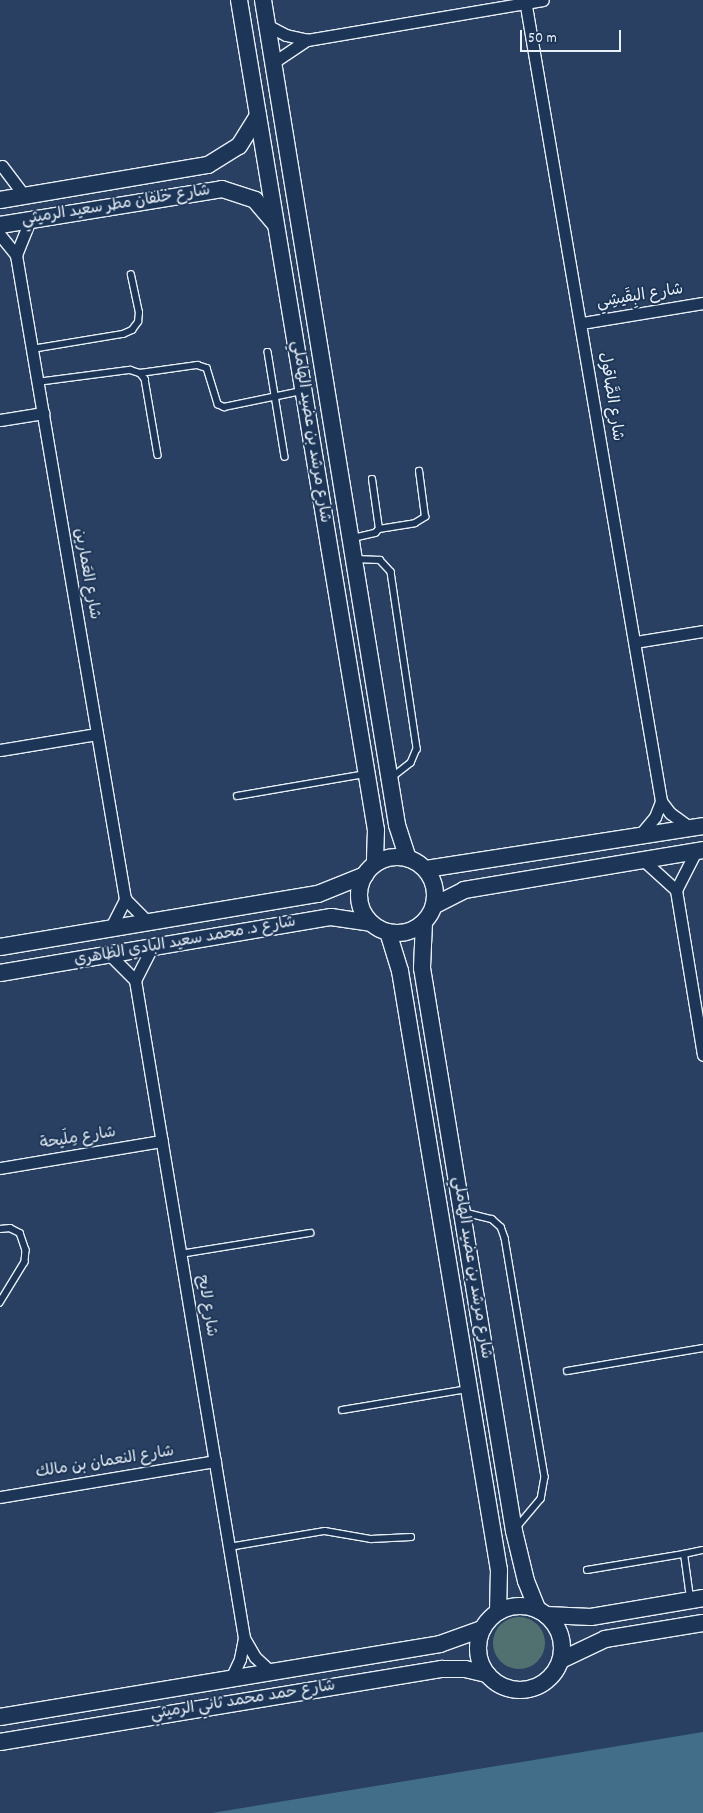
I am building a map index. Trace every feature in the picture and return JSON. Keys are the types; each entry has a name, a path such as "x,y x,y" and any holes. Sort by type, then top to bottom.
{"street":[{"name":"شارع مرشد بن عضيد الهاملي","path":"239,0 376,830 370,870"},
{"name":"شارع مرشد بن عضيد الهاملي","path":"263,0 390,779 398,825 408,858"},
{"path":"268,25 286,35 307,40 544,0"},
{"name":"شارع الصَّاقول","path":"526,2 582,323 661,801"},
{"path":"274,62 307,40"},
{"name":"شارع خلفان مطر سعيد الرميثي","path":"0,200 185,170 224,158 239,146 258,116"},
{"path":"1,164 25,196"},
{"path":"185,170 190,193"},
{"name":"شارع خلفان مطر سعيد الرميثي","path":"0,225 222,189 239,192 255,200 268,212 277,227"},
{"path":"0,235 16,254 30,220"},
{"name":"شارع العَمارين","path":"16,254 125,898"},
{"name":"شارع البِقَيشِي","path":"582,323 703,303"},
{"path":"0,420 42,413"},
{"path":"635,642 703,631"},
{"path":"0,750 97,734"},
{"path":"661,801 670,813 697,827"},
{"path":"639,836 655,817 661,801"},
{"path":"426,869 697,827"},
{"path":"434,905 464,890 700,850"},
{"path":"676,890 700,850"},
{"path":"391,857 408,858 426,869 434,886 434,905 424,922 413,930 388,932 371,922 360,903 359,892 370,870 391,857"},
{"path":"643,860 676,890 703,1049"},
{"name":"شارع د. محمد سعيد البادي الظاهري","path":"0,947 318,894 370,870"},
{"path":"110,928 125,898 148,922"},
{"name":"شارع د. محمد سعيد البادي الظاهري","path":"0,973 331,917 371,922"},
{"name":"شارع مرشد بن عضيد الهاملي","path":"424,922 422,968 514,1531 524,1576 542,1612"},
{"name":"شارع مرشد بن عضيد الهاملي","path":"388,932 400,971 499,1570 498,1612"},
{"path":"32,942 37,967"},
{"path":"110,955 135,980 152,947"},
{"name":"شارع لايح","path":"135,980 244,1638 240,1659 231,1678"},
{"name":"شارع مِلَيحة","path":"0,1168 162,1141"},
{"name":"شارع النعمان بن مالك","path":"0,1497 215,1461"},
{"path":"542,1612 560,1635 560,1660 550,1678 533,1688 503,1686 487,1674 478,1648 482,1629 498,1612 525,1606 542,1612 591,1617 697,1599"},
{"path":"560,1660 582,1648 605,1640 703,1623"},
{"name":"شارع حمد محمد ثاني الرميثي","path":"0,1717 440,1644 482,1629"},
{"name":"شارع لايح","path":"244,1638 255,1657 270,1671"},
{"name":"شارع حمد محمد ثاني الرميثي","path":"0,1742 442,1669 465,1669 487,1674"}],"lane":[{"path":"32,349 123,334 132,330 138,322 140,313 131,276"},
{"path":"268,352 285,457"},
{"path":"37,382 130,370 140,373 197,365 206,368 218,404 224,406 304,391"},
{"path":"140,373 145,380 158,455"},
{"path":"351,538 375,533 379,529 415,523 424,517 419,471"},
{"path":"372,479 379,529"},
{"path":"354,559 380,560 390,572 417,749 411,763 390,779"},
{"path":"237,796 366,774"},
{"path":"462,1211 492,1219 504,1232 546,1477 541,1499 514,1531"},
{"path":"0,1230 10,1228 20,1233 26,1250 25,1262 0,1303"},
{"path":"180,1254 310,1233"},
{"path":"567,1372 703,1348"},
{"path":"342,1410 468,1389"},
{"path":"229,1547 325,1531 371,1539 411,1537"},
{"path":"587,1570 703,1550"},
{"path":"684,1554 697,1599"}],"green space":[{"path":"519,1617 533,1621 541,1629 545,1643 541,1657 533,1665 519,1669 505,1665 497,1657 493,1643 497,1629 505,1621"}],"water":[{"path":"703,1732 703,1813 212,1813"}]}
